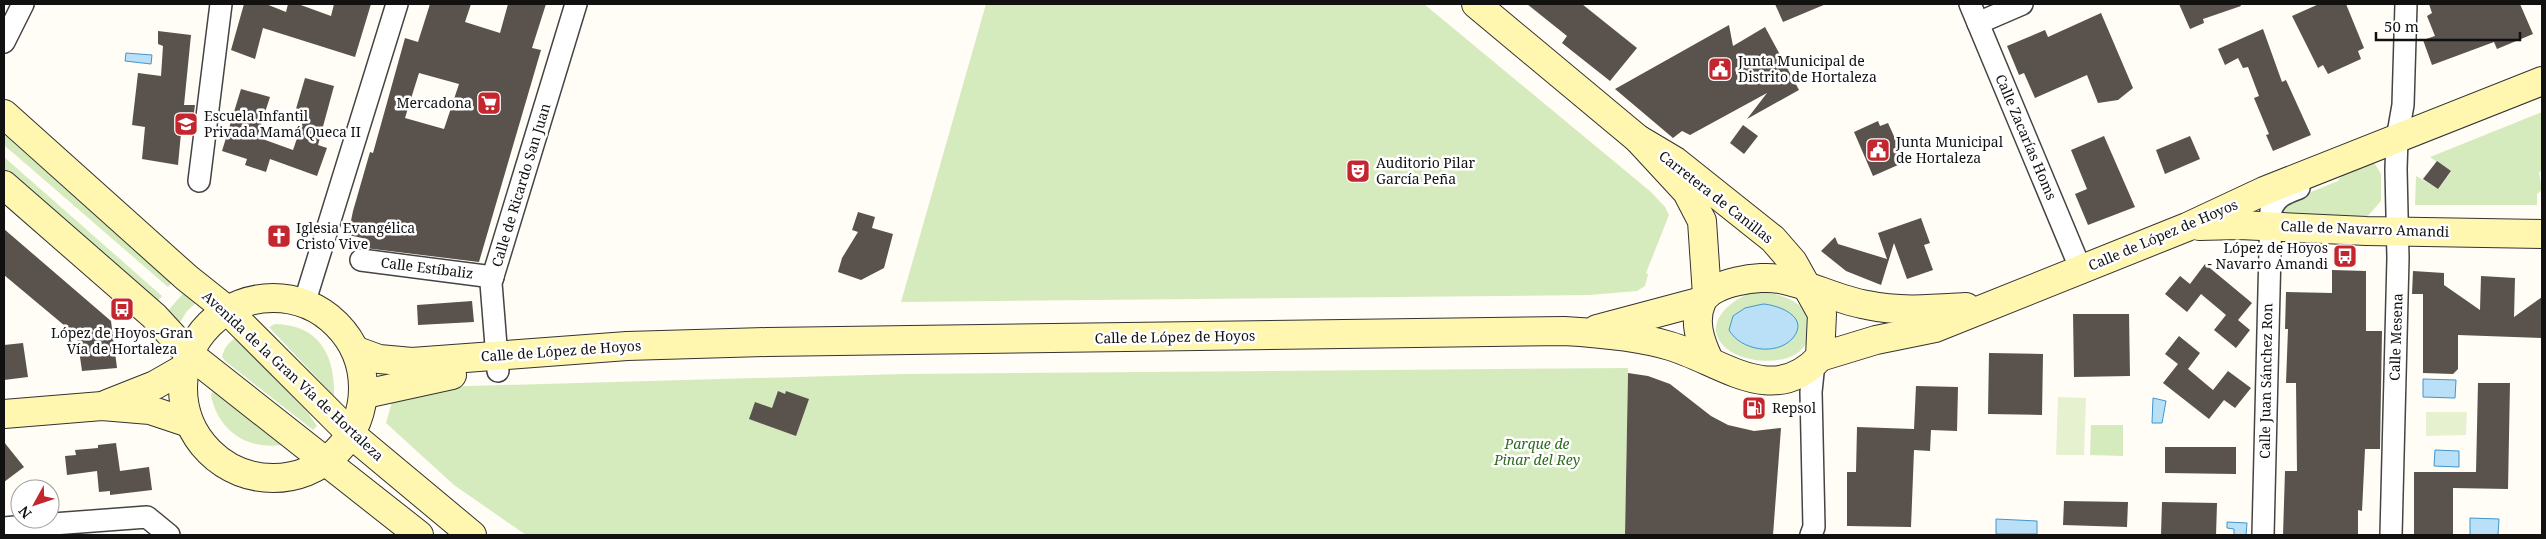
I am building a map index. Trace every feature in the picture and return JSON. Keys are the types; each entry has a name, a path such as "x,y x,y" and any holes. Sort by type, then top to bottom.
{"street":[{"path":"4,42 22,4"},
{"path":"199,181 221,4"},
{"path":"304,304 397,4"},
{"name":"Calle de Ricardo San Juan","path":"497,363 491,283 576,4"},
{"name":"Carretera de Canillas","path":"1476,4 1638,139 1687,192 1702,220 1705,298"},
{"name":"Calle Zacarías Homs","path":"1970,4 2081,270"},
{"path":"1978,23 2022,4"},
{"name":"Calle Mesena","path":"2391,535 2398,258 2396,231 2397,139 2404,105 2406,4"},
{"name":"Calle de López de Hoyos","path":"1817,360 1876,340 1935,328 2187,227 2264,191 2542,81"},
{"name":"Avenida de la Gran Vía de Hortaleza","path":"4,114 187,278 226,309 352,435 472,535"},
{"name":"Carretera de Canillas","path":"1638,139 1675,161 1773,240 1793,262 1805,286"},
{"name":"Calle de López de Hoyos","path":"2270,226 2271,210 2275,200 2281,195 2313,183 2331,165"},
{"path":"4,185 154,316 186,361 327,464 419,535"},
{"name":"Calle de Navarro Amandi","path":"2187,227 2232,225 2542,234"},
{"name":"Calle Juan Sánchez Ron","path":"2263,535 2270,226"},
{"name":"Calle Estíbaliz","path":"361,260 493,277"},
{"path":"1810,535 1814,527 1811,392 1823,337 1822,314 1805,286 1780,279 1759,276 1729,284 1705,298 1698,335 1708,360 1741,376 1761,381 1792,377 1817,360"},
{"name":"Calle de López de Hoyos","path":"1805,286 1873,306 1925,310 1994,304"},
{"path":"102,406 154,385 186,361 226,309 242,301 279,295 325,311 357,351 365,394 352,435 327,464 304,474 269,479 231,469 198,440 189,423 182,400 186,361"},
{"name":"Calle de López de Hoyos","path":"1584,332 1705,298"},
{"name":"Calle de López de Hoyos","path":"365,394 497,363 627,346 767,342 1584,332 1661,344 1708,360"},
{"name":"Calle de López de Hoyos","path":"357,351 379,359 412,362 497,363"},
{"path":"4,414 102,406 150,410 189,423"},
{"path":"4,528 27,530 147,518 169,535"}],"green space":[{"path":"986,4 1424,4 1651,192 1665,207 1669,215 1646,273 1648,274 1645,286 1637,291 1589,295 901,302"},
{"path":"2542,112 2542,171 2539,172 2542,190 2537,194 2537,205 2415,205 2416,176 2438,189 2451,172 2430,157"},
{"path":"4,131 174,280 168,287 4,145"},
{"path":"4,157 162,296 155,304 4,171"},
{"path":"2362,163 2375,164 2381,174 2381,201 2367,217 2287,215 2282,208 2286,202 2338,181 2345,170"},
{"path":"186,290 199,300 187,311 179,324 166,313"},
{"path":"1755,292 1766,292 1788,298 1805,311 1810,320 1811,330 1807,342 1793,356 1771,361 1748,359 1730,351 1721,342 1716,333 1720,316 1735,301"},
{"path":"275,324 303,330 322,345 332,368 334,396 269,327"},
{"path":"236,338 308,413 317,426 313,430 225,361 222,357 224,352 229,343"},
{"name":"Parque de Pinar del Rey","path":"1628,368 1625,535 526,535 454,485 386,423 392,402 433,387 903,374"},
{"path":"213,391 282,445 269,446 246,441 227,428 215,408 211,395"},
{"path":"2058,397 2086,398 2084,455 2056,455"},
{"path":"2426,412 2467,412 2466,435 2426,436"},
{"path":"2091,425 2123,425 2123,456 2090,455"}],"water":[{"path":"126,53 152,55 151,64 125,61"},
{"path":"1763,304 1784,310 1795,318 1798,324 1793,338 1777,348 1759,349 1750,346 1734,337 1729,330 1733,316 1745,308"},
{"path":"2423,379 2456,380 2455,398 2423,397"},
{"path":"2153,398 2166,401 2162,423 2152,423"},
{"path":"2435,450 2459,451 2459,467 2434,466"},
{"path":"2470,518 2499,519 2498,535 2470,535"},
{"path":"1996,519 2037,521 2037,534 1996,534"},
{"path":"2227,522 2247,523 2246,535 2234,535 2234,529 2227,528"}],"building":[{"path":"244,4 266,4 286,12 288,4 298,4 331,16 334,4 371,4 355,57 263,28 255,59 231,50"},
{"name":"Mercadona","path":"430,4 471,4 465,22 500,33 508,4 546,4 532,48 541,50 479,262 365,248 367,239 348,235 370,152 373,153 405,38 418,42","holes":["419,73 459,84 444,129 405,118"]},
{"path":"1527,4 1582,4 1637,48 1610,81 1562,43 1567,36"},
{"path":"1775,4 1826,4 1783,22"},
{"path":"2179,4 2240,4 2241,6 2203,19 2204,23 2190,29"},
{"path":"2319,4 2346,4 2364,48 2358,51 2361,59 2328,74 2323,65 2318,68 2292,16"},
{"path":"2429,4 2520,4 2533,34 2497,49 2494,42 2432,65 2423,40 2435,36 2427,16 2432,13"},
{"path":"2101,13 2133,88 2118,100 2098,103 2087,75 2035,98 2024,73 2019,75 2007,46 2045,30 2048,37"},
{"name":"Junta Municipal de Distrito de Hortaleza","path":"1729,25 1733,46 1765,27 1799,90 1747,119 1767,93 1690,135 1682,131 1673,138 1615,89"},
{"path":"2263,29 2282,82 2286,80 2311,135 2273,151 2266,135 2269,134 2254,98 2259,96 2248,67 2243,68 2238,58 2225,65 2218,49"},
{"path":"158,31 191,35 184,105 195,105 191,134 181,133 178,165 142,159 145,127 132,125 138,73 161,76 163,46 158,44"},
{"path":"305,78 334,86 318,145 327,148 317,176 270,159 266,172 245,165 247,159 222,151 241,89 270,97 257,137 293,150 303,121 293,119"},
{"path":"1878,121 1880,126 1888,123 1903,156 1895,160 1898,165 1873,176 1854,132"},
{"path":"1743,125 1758,136 1744,154 1730,143"},
{"path":"2104,136 2135,207 2088,225 2075,194 2087,189 2071,150"},
{"path":"2190,136 2200,159 2165,174 2156,150"},
{"path":"2437,161 2451,171 2438,189 2423,179"},
{"path":"858,212 875,217 872,228 893,234 884,268 861,280 838,272 842,258 858,232 852,230"},
{"path":"1921,218 1930,243 1924,245 1933,270 1907,279 1894,243 1881,285 1846,271 1821,251 1835,237 1838,244 1887,259 1878,233"},
{"path":"4,229 111,321 117,368 82,371 77,336 4,275"},
{"path":"2205,264 2252,303 2238,320 2250,330 2236,348 2214,330 2226,315 2201,294 2187,312 2165,294 2180,276 2190,284"},
{"path":"2332,270 2366,271 2366,331 2382,331 2380,449 2365,449 2362,511 2358,510 2358,535 2283,535 2285,471 2297,471 2296,383 2286,383 2288,329 2285,329 2286,292 2332,293"},
{"path":"2413,271 2444,273 2444,285 2480,310 2481,276 2515,278 2514,317 2542,297 2542,338 2458,335 2458,369 2453,374 2423,373 2423,294 2412,294"},
{"path":"472,301 474,322 418,325 417,305"},
{"path":"2073,314 2129,314 2130,376 2074,377"},
{"path":"2179,336 2200,353 2188,369 2213,390 2228,371 2251,388 2235,408 2224,400 2209,419 2163,383 2178,364 2165,354"},
{"path":"23,343 28,377 4,380 4,345"},
{"path":"1989,353 2043,354 2042,415 1988,414"},
{"path":"1628,373 1648,376 1670,384 1711,416 1728,425 1754,431 1781,428 1773,535 1625,535"},
{"path":"2478,383 2510,383 2508,489 2453,488 2453,535 2414,535 2414,472 2476,472"},
{"path":"1916,386 1958,387 1957,431 1931,430 1930,451 1914,450 1911,527 1847,526 1847,472 1856,472 1857,427 1914,429"},
{"path":"778,391 785,394 786,391 809,399 796,436 749,419 755,402 772,408"},
{"path":"4,442 24,467 4,482"},
{"path":"116,443 120,471 149,467 152,490 110,495 110,491 99,492 97,471 67,475 65,456 76,455 75,450 98,448 98,445"},
{"path":"2165,447 2236,447 2236,474 2165,473"},
{"path":"2064,501 2128,502 2127,527 2063,525"},
{"path":"2162,502 2217,503 2216,535 2161,534"}],"place":[{"name":"Junta Municipal de Distrito de Hortaleza","path":"1720,69"},
{"name":"Mercadona","path":"489,103"},
{"name":"Escuela Infantil Privada Mamá Queca II","path":"186,124"},
{"name":"Junta Municipal de Hortaleza","path":"1878,150"},
{"name":"Auditorio Pilar García Peña","path":"1358,171"},
{"name":"Iglesia Evangélica Cristo Vive","path":"279,236"},
{"name":"López de Hoyos - Navarro Amandi","path":"2345,256"},
{"name":"López de Hoyos-Gran Vía de Hortaleza","path":"122,309"},
{"name":"Repsol","path":"1754,408"}]}
